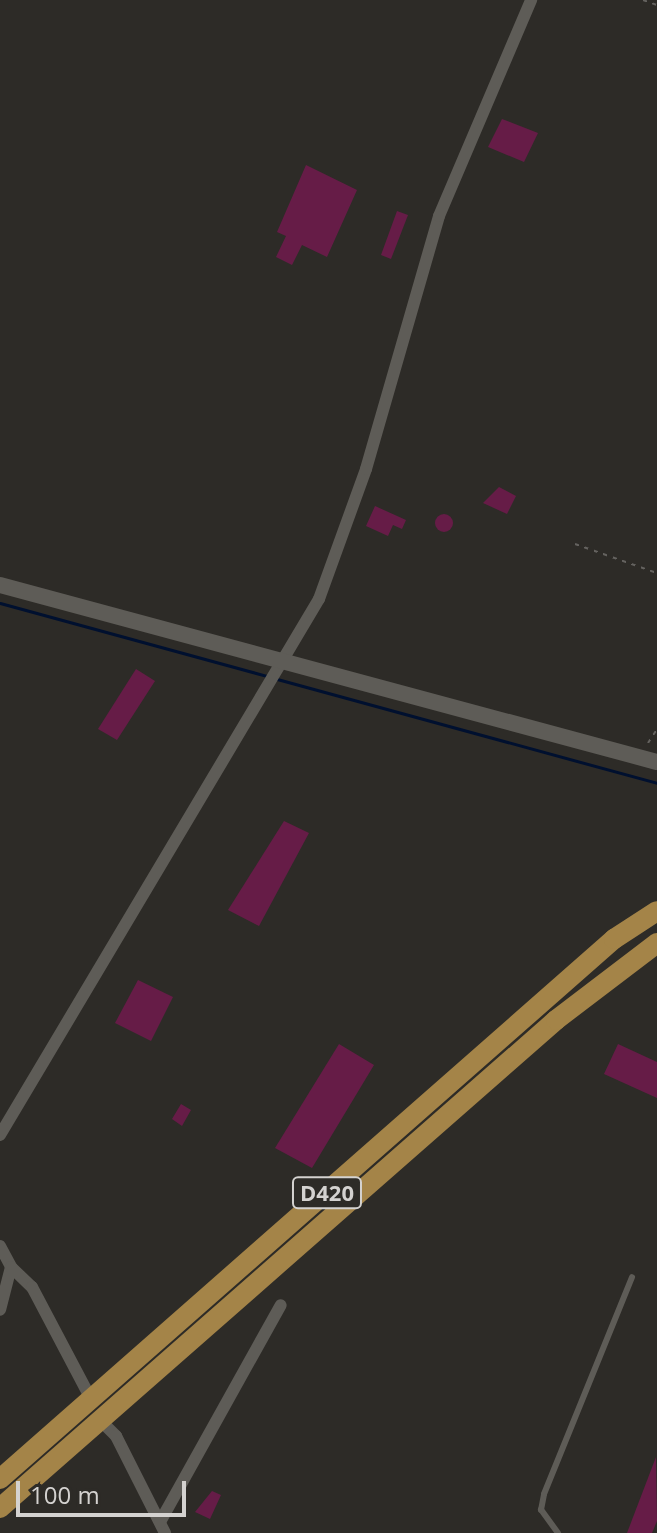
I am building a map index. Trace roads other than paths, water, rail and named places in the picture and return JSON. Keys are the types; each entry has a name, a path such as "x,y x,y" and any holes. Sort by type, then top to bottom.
{"main road":[{"name":"D420","path":"0,1479 614,939 657,911"},
{"name":"D420","path":"0,1508 556,1020 657,943"}],"street":[{"path":"0,1135 284,664 319,599 366,469 439,216 531,0"},
{"path":"0,585 284,664 657,762"},
{"path":"0,1246 11,1267 32,1287 91,1399"},
{"path":"0,1310 11,1267"},
{"path":"162,1528 281,1305"},
{"path":"100,1420 116,1436 162,1528"}],"lane":[{"path":"558,1533 541,1510 544,1494 632,1277"}],"waterway":[{"path":"0,603 270,677"},
{"path":"277,679 657,783"}]}
